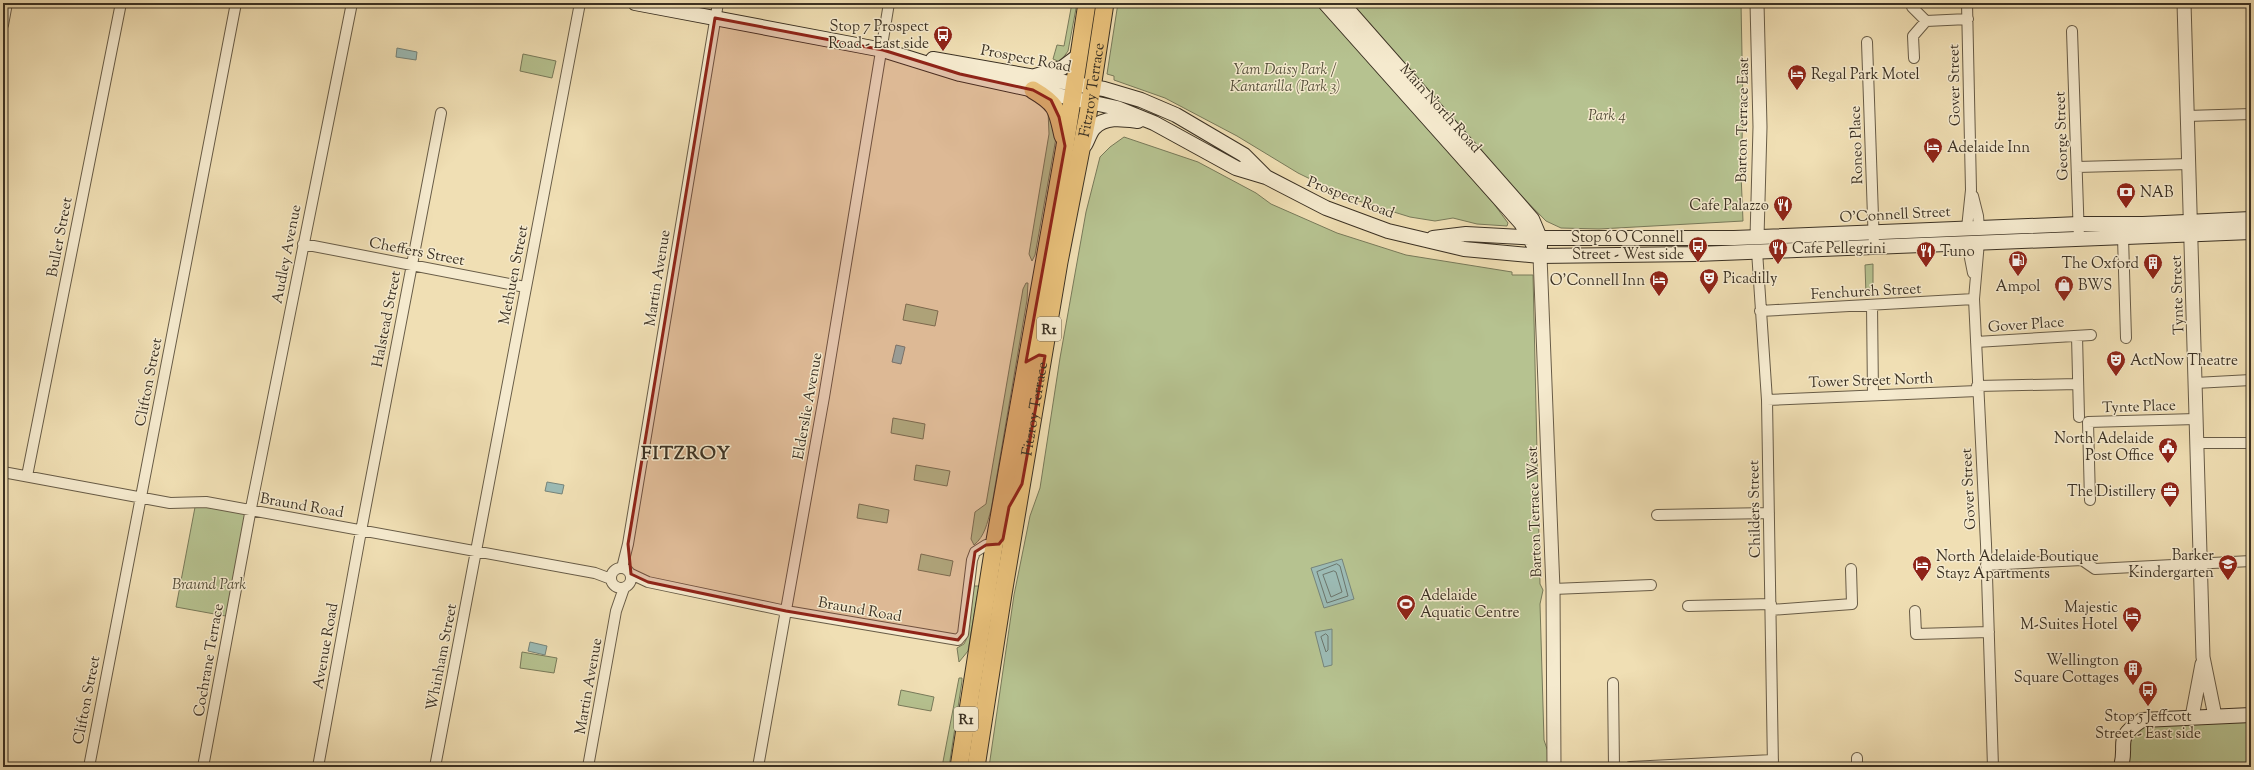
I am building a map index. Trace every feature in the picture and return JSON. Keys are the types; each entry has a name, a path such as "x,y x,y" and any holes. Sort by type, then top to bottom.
{"highway":[{"name":"Fitzroy Terrace","path":"959,767 973,671 1040,276 1065,146 1087,3"},
{"name":"Fitzroy Terrace","path":"976,767 1003,594 1045,356 1059,262 1091,94 1105,3"},
{"path":"1033,83 1051,100 1065,146"},
{"path":"1040,276 1059,262"},
{"path":"1010,453 1022,425 1034,358 1039,355 1045,356"},
{"path":"994,546 999,544 1003,539 1009,507 1022,484"},
{"path":"973,671 979,670 983,665 990,624 1003,594"}],"main road":[{"name":"Prospect Road","path":"635,3 883,50 960,74 1033,83 1091,94 1142,100 1176,115 1244,155 1266,177"},
{"name":"Main North Road","path":"1325,3 1535,238"},
{"name":"Main North Road","path":"1342,3 1532,219 1535,238"},
{"path":"1033,83 1062,68 1078,56"},
{"name":"Prospect Road","path":"1091,94 1154,123 1236,168 1266,177 1312,202 1347,216 1388,230 1464,249 1540,256"},
{"path":"1080,154 1094,128 1102,122 1124,119 1154,123"},
{"name":"O'Connell Street","path":"1874,239 1973,243 2123,237 2251,219"},
{"name":"O'Connell Street","path":"1535,238 1757,244 1874,239 1973,228 2079,224 2191,228 2251,232"},
{"path":"1973,228 1973,243"},
{"name":"Prospect Road","path":"1426,239 1466,234 1535,238"},
{"path":"1535,238 1540,256"},
{"name":"O'Connell Street","path":"1540,256 1688,254 1757,244"},
{"path":"2122,766 2122,742 2130,729 2142,720 2251,715"}],"street":[{"path":"3,25 7,3"},
{"name":"Buller Street","path":"27,476 121,3"},
{"name":"Clifton Street","path":"89,767 236,3"},
{"name":"Audley Avenue","path":"250,511 352,3"},
{"name":"Methuen Street","path":"477,552 525,287 580,3"},
{"name":"Martin Avenue","path":"588,767 628,544 718,3"},
{"name":"Elderslie Avenue","path":"758,767 883,50 889,3"},
{"name":"Barton Terrace East","path":"1757,3 1760,127 1757,244"},
{"path":"1912,3 1912,7 1926,21"},
{"name":"Gover Street","path":"1967,3 1973,228"},
{"name":"Tynte Street","path":"2184,3 2203,657 2215,716"},
{"path":"1914,58 1913,36 1926,21 1968,19"},
{"name":"George Street","path":"2072,31 2079,239"},
{"name":"Roneo Place","path":"1867,42 1874,239"},
{"name":"Halstead Street","path":"361,531 441,113"},
{"path":"2187,116 2251,114"},
{"path":"2077,167 2189,164"},
{"path":"2123,237 2126,338"},
{"name":"Gover Street","path":"1973,243 1977,388 1986,565 1992,767"},
{"name":"Cheffers Street","path":"303,244 525,287"},
{"name":"Childers Street","path":"1757,244 1760,311 1767,400 1773,764"},
{"name":"Barton Terrace West","path":"1540,256 1553,589 1554,767"},
{"name":"Fenchurch Street","path":"1760,311 1974,300"},
{"path":"1872,305 1873,395"},
{"name":"Gover Place","path":"1976,342 2091,335"},
{"name":"Gover Place","path":"2077,336 2079,417"},
{"path":"2195,383 2251,380"},
{"name":"Tower Street North","path":"1767,400 2078,384"},
{"name":"Tynte Place","path":"2090,500 2088,422 2196,419"},
{"path":"2197,443 2251,442"},
{"name":"Braund Road","path":"3,472 170,503 206,502 477,552 595,572 786,611 958,640 963,634 972,560 975,552 986,545 994,546"},
{"name":"Cochrane Terrace","path":"203,767 250,511"},
{"path":"1657,515 1769,513"},
{"name":"Avenue Road","path":"318,767 361,531"},
{"name":"Whinham Street","path":"435,767 477,552"},
{"path":"1986,565 2082,560 2095,569 2251,561"},
{"path":"1688,606 1771,607 1852,604 1851,568"},
{"path":"1553,589 1651,585"},
{"path":"1915,611 1916,634 1988,632"},
{"name":"Tynte Street","path":"2192,717 2203,657"},
{"path":"1613,683 1614,767"},
{"path":"1630,767 1773,764"}],"highlighted area":[{"path":"715,18 883,50 960,74 1033,90 1051,100 1059,117 1065,146 1026,362 1039,355 1045,356 1022,484 1009,507 1003,539 999,544 986,545 975,552 963,634 958,640 786,611 648,582 631,574 628,544"}],"green space":[{"path":"1072,3 1077,3 1068,51 1060,62 1053,59 1057,45 1064,46"},
{"name":"Yam Daisy Park / Kantarilla (Park 3)","path":"1118,3 1319,3 1494,204 1508,223 1507,226 1477,224 1453,218 1435,221 1410,217 1349,198 1298,173 1237,136 1165,98 1114,80 1114,76 1107,74"},
{"name":"Park 4","path":"1345,3 1741,3 1743,107 1741,174 1743,221 1599,229 1561,228 1546,221 1445,118"},
{"path":"523,54 556,61 552,78 520,71"},
{"path":"1048,111 1056,138 1035,255 1032,261 1029,254 1049,134"},
{"path":"1124,137 1198,162 1256,193 1271,204 1337,233 1406,255 1512,272 1512,275 1533,275 1540,584 1543,590 1540,604 1544,740 1548,752 1548,767 989,767 1014,595 1030,516 1040,488 1060,358 1086,212 1100,157 1110,147"},
{"path":"1873,264 1873,293 1866,296 1865,265"},
{"path":"1026,283 1028,283 1027,300 991,510 981,538 974,545 971,539 975,512 986,504 1023,289"},
{"path":"906,304 938,311 935,326 903,320"},
{"path":"893,418 925,424 923,439 891,433"},
{"path":"916,465 950,471 947,486 914,480"},
{"name":"Braund Park","path":"196,502 250,511 231,617 176,607"},
{"path":"859,504 889,510 887,523 857,518"},
{"path":"921,554 953,561 950,576 918,570"},
{"path":"974,586 979,586 968,651 959,662 957,648 964,644 966,640"},
{"path":"522,652 557,658 554,673 520,668"},
{"path":"959,678 962,678 962,681 949,767 942,767"},
{"path":"901,690 934,697 931,711 898,705"},
{"path":"2251,721 2251,767 2124,767 2124,752 2137,727"}],"water":[{"path":"397,48 417,52 416,60 396,57"},
{"path":"896,345 905,347 901,364 892,362"},
{"path":"547,482 564,485 562,494 545,491"},
{"path":"1342,559 1354,599 1324,608 1311,568"},
{"path":"1332,629 1332,665 1324,667 1315,632"},
{"path":"530,642 547,646 545,655 528,651"}],"place":[{"name":"Stop 7 Prospect Road - East side","path":"943,52"},
{"name":"Regal Park Motel","path":"1797,91"},
{"name":"Adelaide Inn","path":"1933,164"},
{"name":"NAB","path":"2126,209"},
{"name":"Cafe Palazzo","path":"1783,222"},
{"name":"Stop 6 O Connell Street - West side","path":"1698,263"},
{"name":"Cafe Pellegrini","path":"1778,265"},
{"name":"Tuno","path":"1926,268"},
{"name":"Ampol","path":"2018,277"},
{"name":"The Oxford","path":"2153,280"},
{"name":"Picadilly","path":"1709,295"},
{"name":"O'Connell Inn","path":"1659,297"},
{"name":"BWS","path":"2064,302"},
{"name":"ActNow Theatre","path":"2116,377"},
{"name":"North Adelaide Post Office","path":"2168,464"},
{"name":"The Distillery","path":"2170,508"},
{"name":"Barker Kindergarten","path":"2228,581"},
{"name":"North Adelaide Boutique Stayz Apartments","path":"1922,582"},
{"name":"Adelaide Aquatic Centre","path":"1406,621"},
{"name":"Majestic M-Suites Hotel","path":"2132,633"},
{"name":"Wellington Square Cottages","path":"2133,686"},
{"name":"Stop 5 Jeffcott Street - East side","path":"2148,707"}],"district":[{"name":"FITZROY","path":"686,452"}]}
